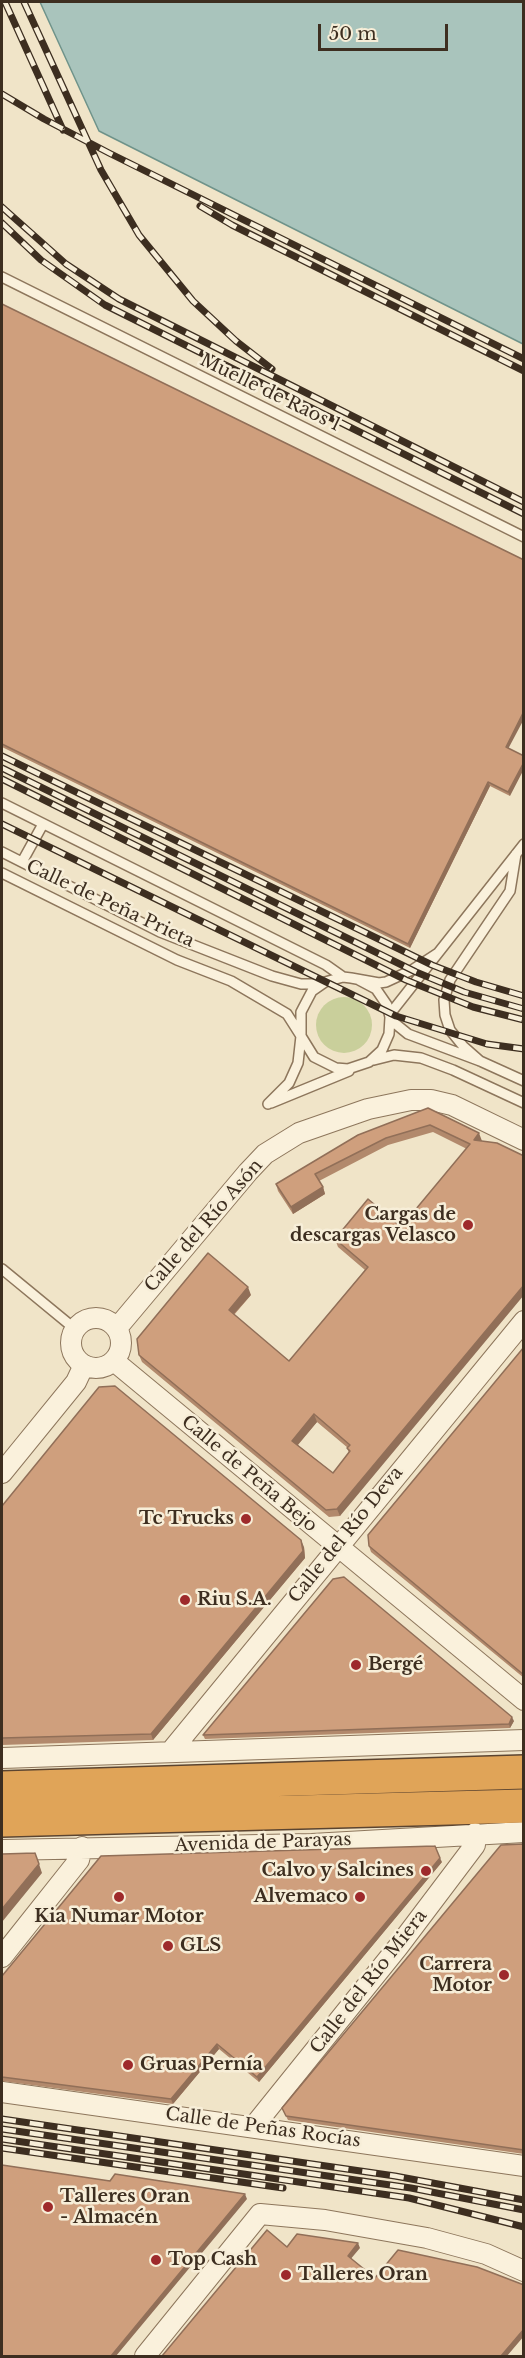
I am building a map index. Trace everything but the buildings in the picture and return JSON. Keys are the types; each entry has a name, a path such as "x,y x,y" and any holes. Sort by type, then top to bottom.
{"highway":[{"path":"2,1788 524,1772"},
{"path":"2,1820 524,1806"}],"street":[{"name":"Calle del Río Asón","path":"117,1328 248,1172 265,1154 299,1133 368,1109 411,1100 431,1100 452,1105 524,1140"},
{"path":"93,1318 104,1319 117,1328 121,1342 120,1351 114,1361 98,1368 84,1365 75,1356 71,1346 75,1329 82,1322 93,1318"},
{"name":"Calle del Río Deva","path":"171,1751 524,1321"},
{"name":"Calle de Peña Bejo","path":"114,1361 524,1700"},
{"path":"2,1473 76,1382 84,1365"},
{"path":"2,1758 524,1740"},
{"name":"Avenida de Parayas","path":"2,1850 312,1844 524,1832"},
{"name":"Calle del Río Miera","path":"254,2126 405,1938 475,1845 475,1833"},
{"path":"2,1957 79,1860 82,1847"},
{"name":"Calle de Peñas Rocías","path":"2,2092 524,2166"},
{"path":"145,2356 261,2214 325,2220 427,2238 486,2254 524,2271"}],"lane":[{"name":"Muelle de Raos 1","path":"2,278 524,537"},
{"path":"2,803 326,965 343,977 386,982 412,970 438,952"},
{"path":"22,862 44,824"},
{"path":"301,1036 314,1057 324,1064 336,1068 365,1064 386,1043 390,1015 524,844"},
{"name":"Calle de Peña Prieta","path":"2,852 160,932 272,976 300,984 321,984"},
{"path":"480,1061 450,1030 445,1015 444,1000 450,980 510,891 516,854"},
{"name":"Calle de Peña Prieta","path":"2,873 177,960 231,981 266,1000 287,1014 301,1036"},
{"path":"343,977 321,984 312,992 301,1012 298,1062 292,1077 268,1104 297,1094 365,1064 394,1055 421,1058 453,1070 524,1103"},
{"path":"359,980 375,989 392,1022 408,1034 480,1061 524,1081"},
{"path":"2,1269 75,1329"}],"green space":[{"path":"344,997 355,999 364,1005 370,1014 372,1025 370,1036 364,1045 355,1051 344,1053 333,1051 324,1045 318,1036 316,1025 318,1014 324,1005 333,999"}],"water":[{"path":"40,2 523,2 523,344 99,131"}],"railway":[{"path":"5,2 63,130"},
{"path":"24,2 101,170 139,235 193,301 236,341 272,369"},
{"path":"2,94 109,153 524,359"},
{"path":"200,206 232,225 524,371"},
{"path":"2,207 66,264 119,299 524,502"},
{"path":"2,223 41,260 105,305 524,514"},
{"path":"2,756 432,965 476,982 524,996"},
{"path":"2,768 416,972 464,992 524,1009"},
{"path":"2,779 406,980 473,1007 524,1020"},
{"path":"2,824 396,1016 487,1044 524,1049"},
{"path":"2,2119 395,2176 524,2200"},
{"path":"2,2129 411,2188 524,2210"},
{"path":"2,2139 409,2198 524,2227"},
{"path":"2,2148 283,2188"}],"place":[{"name":"Cargas de descargas Velasco","path":"468,1225"},
{"name":"Tc Trucks","path":"246,1519"},
{"name":"Riu S.A.","path":"185,1600"},
{"name":"Bergé","path":"356,1665"},
{"name":"Calvo y Salcines","path":"426,1871"},
{"name":"Kia Numar Motor","path":"119,1897"},
{"name":"Alvemaco","path":"360,1897"},
{"name":"GLS","path":"168,1946"},
{"name":"Carrera Motor","path":"504,1975"},
{"name":"Gruas Pernía","path":"128,2065"},
{"name":"Talleres Oran - Almacén","path":"48,2207"},
{"name":"Top Cash","path":"156,2260"},
{"name":"Talleres Oran","path":"286,2275"}]}
